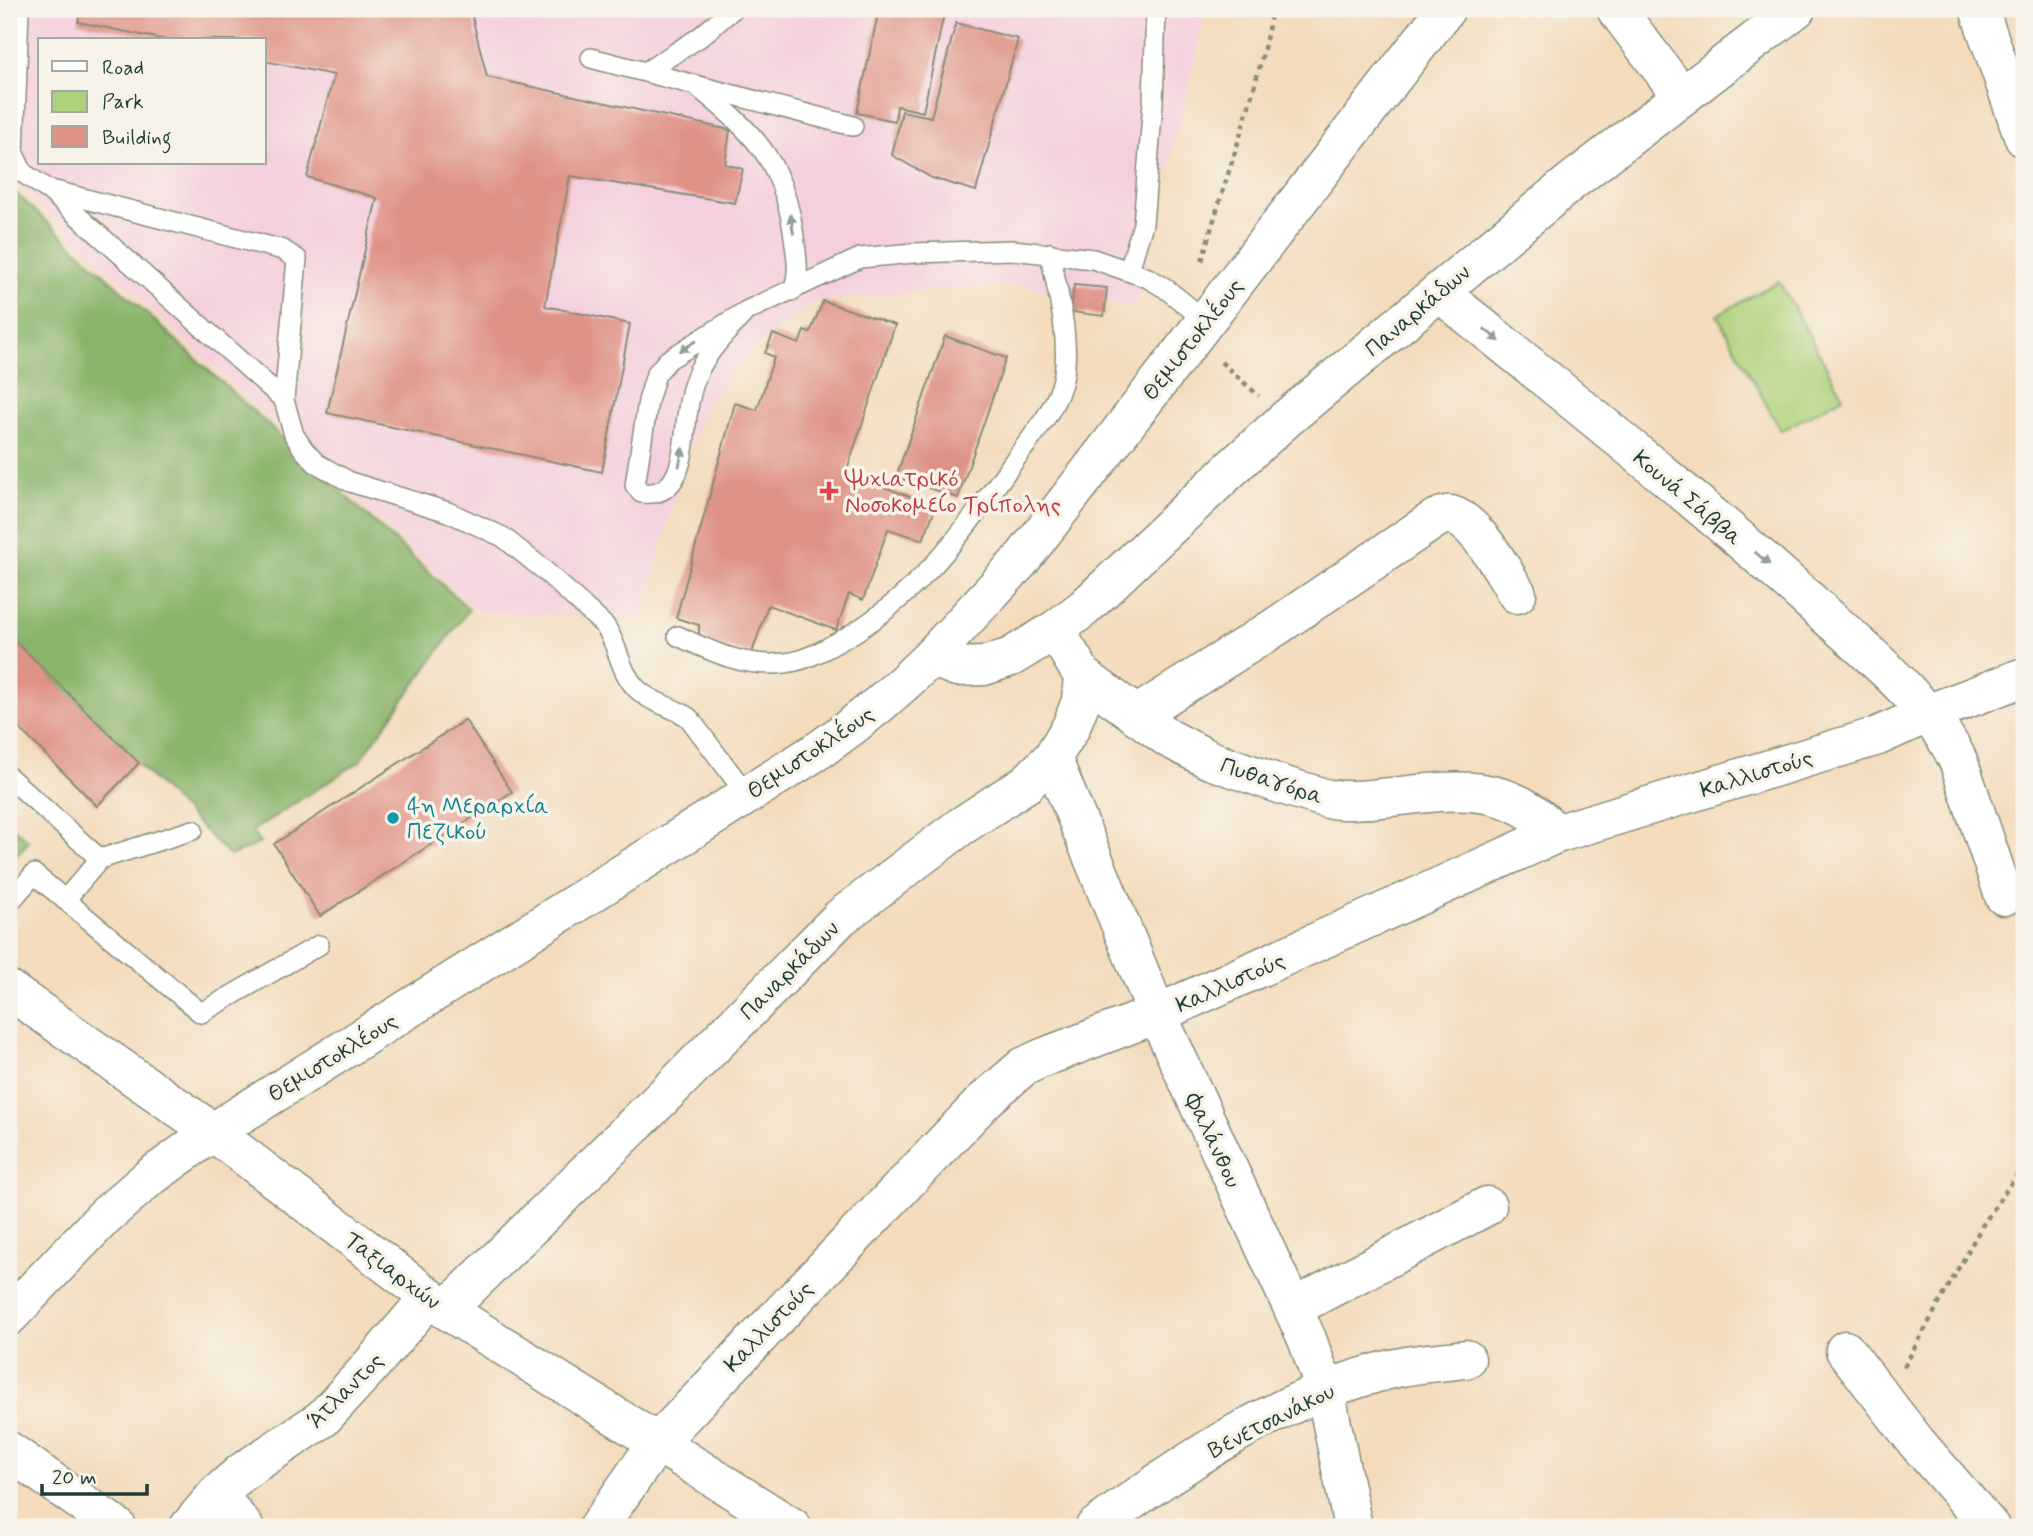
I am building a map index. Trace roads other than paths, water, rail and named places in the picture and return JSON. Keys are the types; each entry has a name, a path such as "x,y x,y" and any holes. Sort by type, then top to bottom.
{"street":[{"name":"Θεμιστοκλέους","path":"9,1316 105,1216 149,1178 213,1132 822,748 898,690 1023,559 1446,9"},
{"path":"1616,9 1681,95"},
{"name":"Παναρκάδων","path":"931,657 957,667 984,666 1011,657 1055,631 1084,608 1286,419 1571,182 1796,9"},
{"path":"1979,9 2024,138"},
{"name":"Κουνά Σάββα","path":"1439,292 1783,576 1871,656 1927,713 1952,747 1959,763 2004,896"},
{"path":"1136,715 1240,650 1435,519 1446,515 1454,516 1472,529 1499,564 1517,594"},
{"path":"1055,631 1083,676"},
{"name":"Παναρκάδων","path":"438,1304 675,1085 841,917 960,827 1027,783 1052,758 1071,727 1082,701 1083,676"},
{"name":"Πυθαγόρα","path":"1083,676 1168,738 1210,760 1247,775 1328,799 1359,800 1476,790 1524,807 1538,816 1556,834"},
{"name":"Καλλιστούς","path":"598,1527 657,1443 1004,1083 1023,1067 1157,1014 1556,834 1878,736 1927,713 2024,677"},
{"name":"Φαλάνθου","path":"1052,758 1157,1014 1307,1339 1325,1390 1353,1527"},
{"name":"Ταξιαρχών","path":"9,990 213,1132 438,1304 792,1527"},
{"path":"1293,1308 1487,1206"},
{"name":"Άτλαντος","path":"189,1527 217,1494 242,1472 322,1419 368,1370 438,1304"},
{"path":"1845,1350 1955,1488 1990,1527"},
{"name":"Βενετσανάκου","path":"1095,1527 1210,1448 1325,1390 1393,1368 1466,1359"},
{"path":"9,1451 117,1527"},
{"path":"217,1494 244,1527"}],"lane":[{"path":"19,9 15,154 23,173 47,189 284,400"},
{"path":"647,71 700,37 733,9"},
{"path":"1129,270 1143,224 1153,103 1156,9"},
{"path":"591,58 853,126"},
{"path":"693,83 758,141 777,171 788,204 795,246 797,282 792,291"},
{"path":"47,189 283,250 298,259 284,400 294,435 316,463 350,482 448,512 503,537 605,626 624,673 637,689 652,700 680,711 689,718 747,795"},
{"path":"747,311 720,339 700,369 691,390 683,453 674,480 663,490 641,493 635,485 635,474 648,401 656,374 676,354 747,311 860,258 913,253 1013,250 1093,259 1129,270 1166,288 1200,329"},
{"path":"678,636 719,655 755,663 786,663 815,654 847,637 883,614 917,584 974,517 1038,428 1056,397 1064,376 1066,353 1050,253"},
{"path":"9,777 100,859"},
{"path":"65,900 100,859 193,830"},
{"path":"9,903 34,873 201,1013 319,945"}],"place":[{"name":"Ψυχιατρικό Νοσοκομείο Τρίπολης","path":"829,491"},
{"name":"4η Μεραρχία Πεζικού","path":"393,818"}]}
